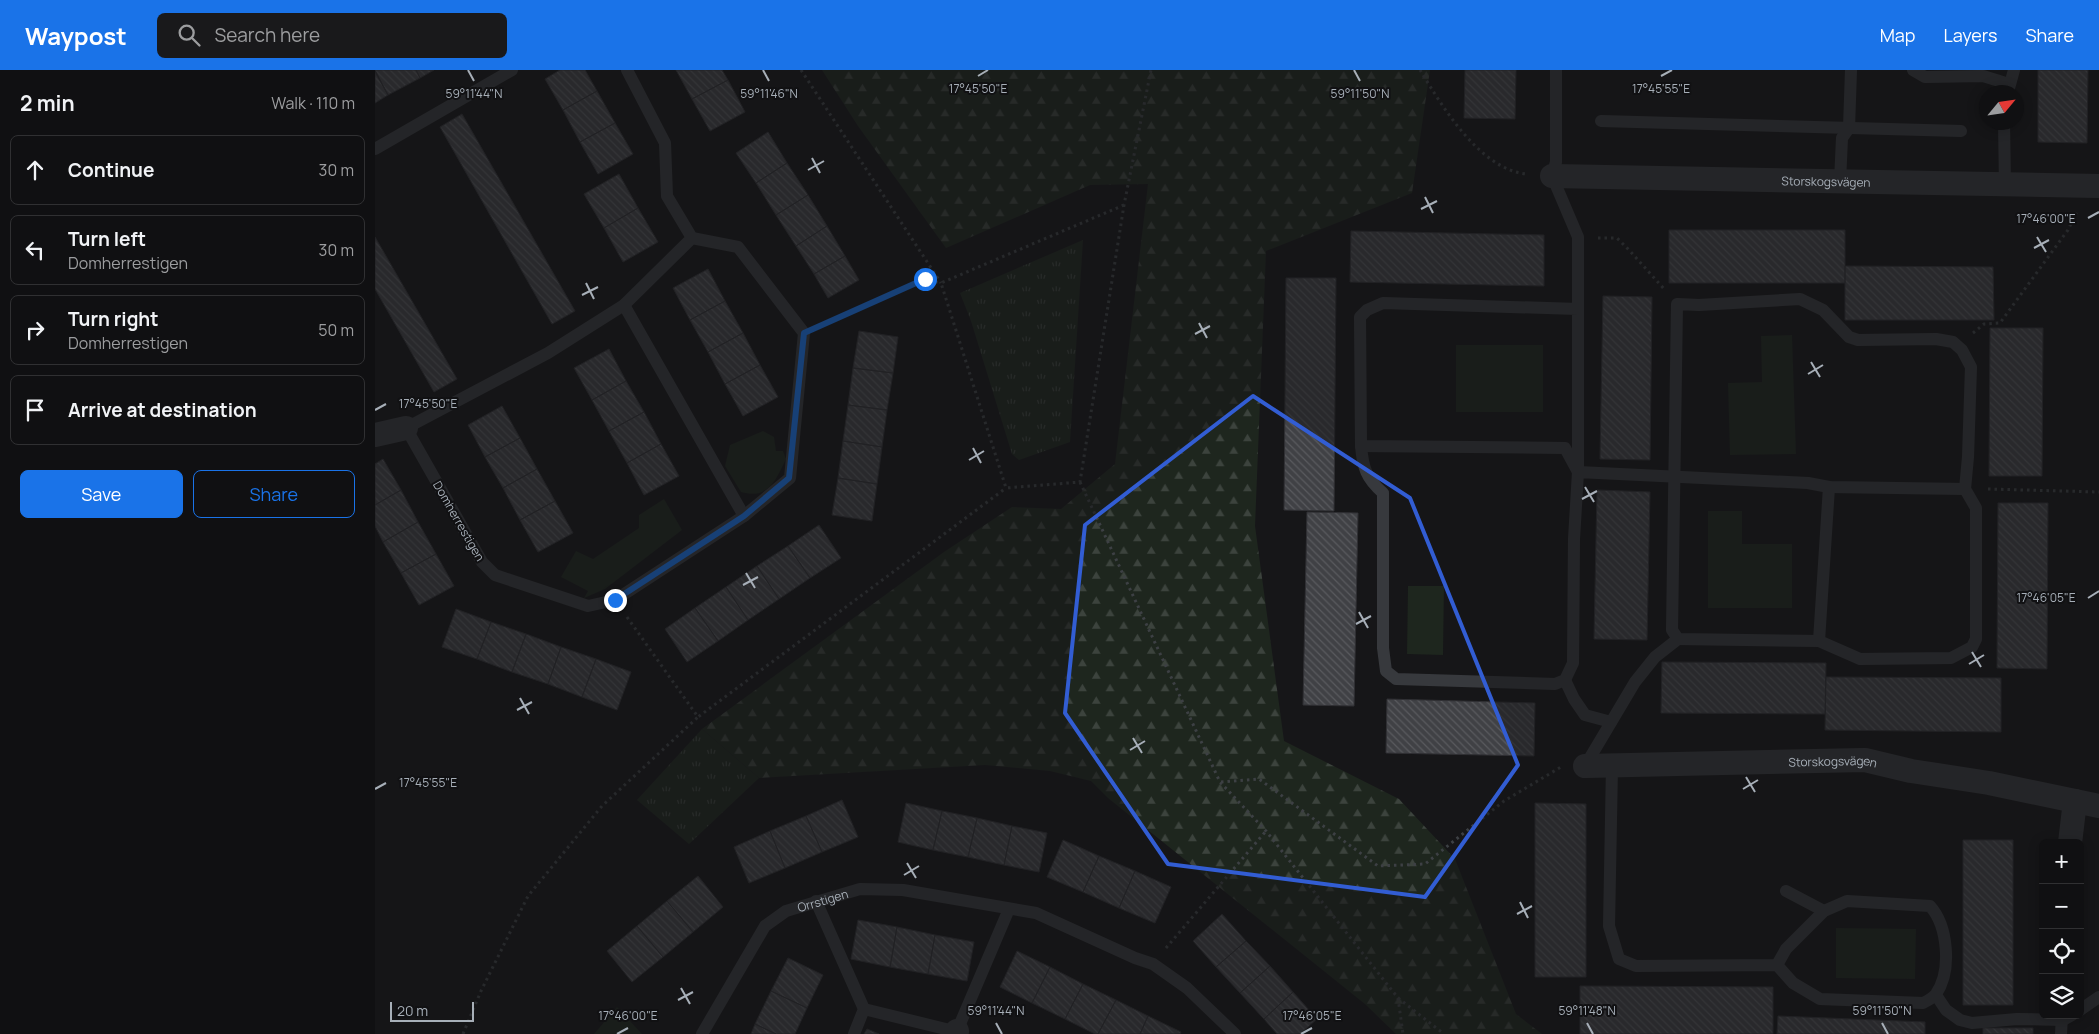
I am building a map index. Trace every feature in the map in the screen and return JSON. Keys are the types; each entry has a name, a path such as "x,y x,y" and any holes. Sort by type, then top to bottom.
{"street":[{"name":"Storskogsvägen","path":"1552,176 2095,186"},
{"path":"375,435 406,428"},
{"name":"Storskogsvägen","path":"1585,766 1865,760 1911,771 1989,783 2099,806"},
{"path":"2070,839 2075,801"}],"lane":[{"path":"375,149 512,70"},
{"path":"627,70 665,143 667,196 692,238 738,247 804,333"},
{"path":"1555,70 1556,162 1552,176 1578,237 1578,309 1578,472 1574,539 1573,663 1565,680 1555,684 1396,679 1386,671 1383,648 1383,493 1371,483 1363,466 1361,446 1360,317 1367,310 1383,303 1578,309"},
{"path":"1840,182 1842,138 1849,128 1851,70"},
{"path":"1913,70 1925,77 1983,76 2002,85"},
{"path":"2010,85 2013,70"},
{"path":"1601,121 1961,131"},
{"path":"2005,130 2005,185"},
{"path":"406,428 548,353 624,306 692,238"},
{"path":"1585,766 1635,682 1655,658 1679,639 1819,641 1860,659 1951,658 1972,647 1976,639 1977,508 1965,489 1971,367 1962,350 1953,342 1936,339 1858,340 1849,337 1823,310 1800,300 1699,305 1677,304 1672,630 1679,639"},
{"path":"624,306 744,516"},
{"name":"Domherrestigen","path":"406,428 482,562 495,575 588,606 615,600 744,516 789,478 804,333"},
{"path":"1361,446 1565,448 1578,472"},
{"path":"1578,472 1808,483 1829,487 1965,489"},
{"path":"1819,641 1829,487"},
{"path":"1565,680 1574,699 1585,714 1611,722"},
{"path":"1612,766 1609,926 1619,959 1636,966 1777,966 1793,983 1821,999 1923,1003 1936,995 1945,970 1946,944 1939,916 1930,906 1847,901 1823,911 1787,949 1777,966"},
{"name":"Orrstigen","path":"701,1034 765,926 786,911 860,888 903,890 1036,913 1135,958 1153,964 1187,988 1228,1032"},
{"path":"1786,891 1823,911"},
{"path":"815,901 864,1009 854,1034"},
{"path":"864,1009 959,1033 1009,909"},
{"path":"1936,995 1946,1010 1960,1020 1972,1023 2039,1018"},
{"path":"2084,1007 2099,997"},
{"path":"2061,1034 2065,1019"}],"path":[{"path":"801,70 941,283 1006,488"},
{"path":"1151,70 1124,205 1080,482 1220,782 1266,831 1398,998 1443,1034"},
{"path":"1419,70 1453,123 1487,156 1516,173 1552,176"},
{"path":"1962,350 1971,334 1984,324 2000,323 2068,230 2095,186"},
{"path":"804,333 925,279 941,283 1124,205"},
{"path":"1617,238 1677,304"},
{"path":"463,1034 481,991 528,896 602,806 698,717 1006,488 1080,482"},
{"path":"1965,489 2099,492"},
{"path":"615,600 698,717"},
{"path":"1220,782 1259,779 1378,866 1425,864 1504,801 1569,762 1585,766"},
{"path":"1153,964 1266,831"},
{"path":"1398,998 1403,1034"}],"highlighted area":[{"path":"1253,396 1410,498 1518,765 1425,897 1168,864 1065,713 1085,525"}],"green space":[{"path":"822,70 1430,70 1412,193 1266,251 1255,526 1284,741 1399,799 1455,859 1516,1014 1542,1034 1396,1034 1365,1004 1108,798 1091,781 1050,771 985,765 759,778 702,729 944,552 1012,507 1061,509 1115,464 1148,184 1090,185 946,248 858,126"},
{"path":"1083,240 1070,442 1019,460 1012,454 971,321 960,293"},
{"path":"1792,335 1796,454 1730,455 1728,383 1762,382 1761,336"},
{"path":"1456,345 1543,345 1543,412 1456,412"},
{"path":"763,431 774,437 776,451 783,451 786,459 779,474 764,491 750,494 741,492 725,466 730,445"},
{"path":"664,499 682,530 605,589 584,598 588,591 561,577 576,551 593,559 639,528 639,515"},
{"path":"1708,511 1742,511 1742,544 1792,544 1792,608 1708,608"},
{"path":"1408,586 1444,586 1443,655 1407,654"},
{"path":"702,729 759,778 689,844 637,800"},
{"path":"1836,928 1916,929 1915,979 1836,978"},
{"path":"617,1007 642,1034 594,1034"}],"building":[{"path":"375,70 416,70 420,78 388,95"},
{"path":"416,70 434,70 420,78"},
{"path":"560,70 585,70 597,91 563,110 545,79"},
{"path":"676,70 722,70 728,80 692,99"},
{"path":"1465,70 1516,70 1515,119 1464,118"},
{"path":"2038,70 2088,70 2087,143 2038,142"},
{"path":"375,72 388,95 375,103"},
{"path":"728,80 745,112 710,131 692,99"},
{"path":"597,91 615,123 580,142 563,110"},
{"path":"462,114 575,311 552,324 440,127"},
{"path":"615,123 633,154 598,174 580,142"},
{"path":"768,132 787,163 756,183 736,153"},
{"path":"787,163 808,195 776,215 756,183"},
{"path":"619,174 638,208 604,228 584,194"},
{"path":"808,195 827,226 796,246 776,215"},
{"path":"638,208 658,242 623,262 604,228"},
{"path":"827,226 845,256 814,274 796,246"},
{"path":"1669,230 1845,230 1845,283 1669,283"},
{"path":"1351,231 1544,235 1544,286 1350,282"},
{"path":"375,237 457,379 434,392 375,289"},
{"path":"845,256 859,280 828,298 814,274"},
{"path":"1845,266 1993,267 1994,320 1845,320"},
{"path":"708,269 725,301 690,320 673,288"},
{"path":"1286,278 1336,278 1334,511 1284,510"},
{"path":"1603,296 1652,297 1650,460 1600,459"},
{"path":"725,301 743,333 708,352 690,320"},
{"path":"1990,328 2043,328 2042,476 1989,476"},
{"path":"859,331 898,337 893,373 853,368"},
{"path":"743,333 760,365 725,384 708,352"},
{"path":"609,349 626,381 592,400 574,368"},
{"path":"760,365 778,397 743,416 725,384"},
{"path":"853,368 893,373 887,410 848,405"},
{"path":"626,381 644,412 609,431 592,400"},
{"path":"848,405 887,410 882,447 843,441"},
{"path":"502,406 520,438 485,457 468,425"},
{"path":"644,412 661,444 627,463 609,431"},
{"path":"520,438 537,469 503,488 485,457"},
{"path":"843,441 882,447 877,484 838,478"},
{"path":"661,444 679,476 644,495 627,463"},
{"path":"383,459 401,490 375,505 375,464"},
{"path":"537,469 555,501 520,520 503,488"},
{"path":"838,478 877,484 872,521 832,515"},
{"path":"401,490 418,522 383,542 375,526 375,505"},
{"path":"1597,490 1650,492 1647,640 1594,639"},
{"path":"555,501 573,533 538,552 520,520"},
{"path":"1998,503 2048,503 2047,669 1997,668"},
{"path":"1307,512 1358,513 1354,706 1303,705"},
{"path":"418,522 436,554 401,573 383,542"},
{"path":"819,525 841,558 810,578 788,546"},
{"path":"788,546 810,578 779,599 757,566"},
{"path":"436,554 454,586 419,605 401,573"},
{"path":"757,566 779,599 748,620 726,587"},
{"path":"726,587 748,620 718,641 695,608"},
{"path":"695,608 718,641 687,662 665,629"},
{"path":"456,609 491,622 477,659 442,647"},
{"path":"491,622 526,634 512,672 477,659"},
{"path":"526,634 561,647 548,684 512,672"},
{"path":"561,647 596,659 582,697 548,684"},
{"path":"596,659 631,672 617,710 582,697"},
{"path":"1662,662 1826,663 1825,714 1661,713"},
{"path":"1826,677 2001,678 2001,732 1825,730"},
{"path":"1387,699 1535,703 1534,756 1386,753"},
{"path":"842,800 858,837 822,852 806,816"},
{"path":"906,803 942,811 933,850 898,842"},
{"path":"1535,803 1586,804 1586,977 1535,977"},
{"path":"942,811 977,818 968,857 933,850"},
{"path":"806,816 822,852 785,868 770,831"},
{"path":"977,818 1012,826 1004,865 968,857"},
{"path":"1012,826 1047,833 1039,872 1004,865"},
{"path":"770,831 785,868 749,883 734,847"},
{"path":"1063,840 1099,856 1083,892 1047,877"},
{"path":"1963,840 2013,840 2013,1005 1963,1005"},
{"path":"1099,856 1135,871 1119,908 1083,892"},
{"path":"1135,871 1171,887 1155,923 1119,908"},
{"path":"698,876 723,907 693,932 667,901"},
{"path":"667,901 693,932 663,957 637,926"},
{"path":"1222,914 1246,941 1216,967 1193,941"},
{"path":"858,920 897,927 890,967 851,959"},
{"path":"637,926 663,957 632,982 607,951"},
{"path":"897,927 935,935 928,974 890,967"},
{"path":"935,935 974,942 967,981 928,974"},
{"path":"1246,941 1270,966 1240,993 1216,967"},
{"path":"1017,951 1050,967 1032,1003 1000,987"},
{"path":"788,958 823,975 807,1008 771,991"},
{"path":"1270,966 1293,992 1264,1019 1240,993"},
{"path":"1050,967 1083,984 1065,1019 1032,1003"},
{"path":"1083,984 1116,1000 1098,1034 1065,1019"},
{"path":"1580,986 1773,987 1773,1034 1580,1034"},
{"path":"771,991 807,1008 795,1034 776,1034 755,1024"},
{"path":"1293,992 1317,1019 1300,1034 1277,1034 1264,1019"},
{"path":"1116,1000 1148,1016 1140,1034 1098,1034"},
{"path":"1148,1016 1181,1032 1180,1034 1140,1034"},
{"path":"1778,1016 1925,1022 1925,1034 1777,1034"},
{"path":"755,1024 776,1034 751,1034"},
{"path":"1983,1028 2033,1028 2033,1034 1983,1034"},
{"path":"867,1029 879,1034 864,1034"}],"route":[{"path":"615,600 744,516 789,478 804,333 925,279"}]}
